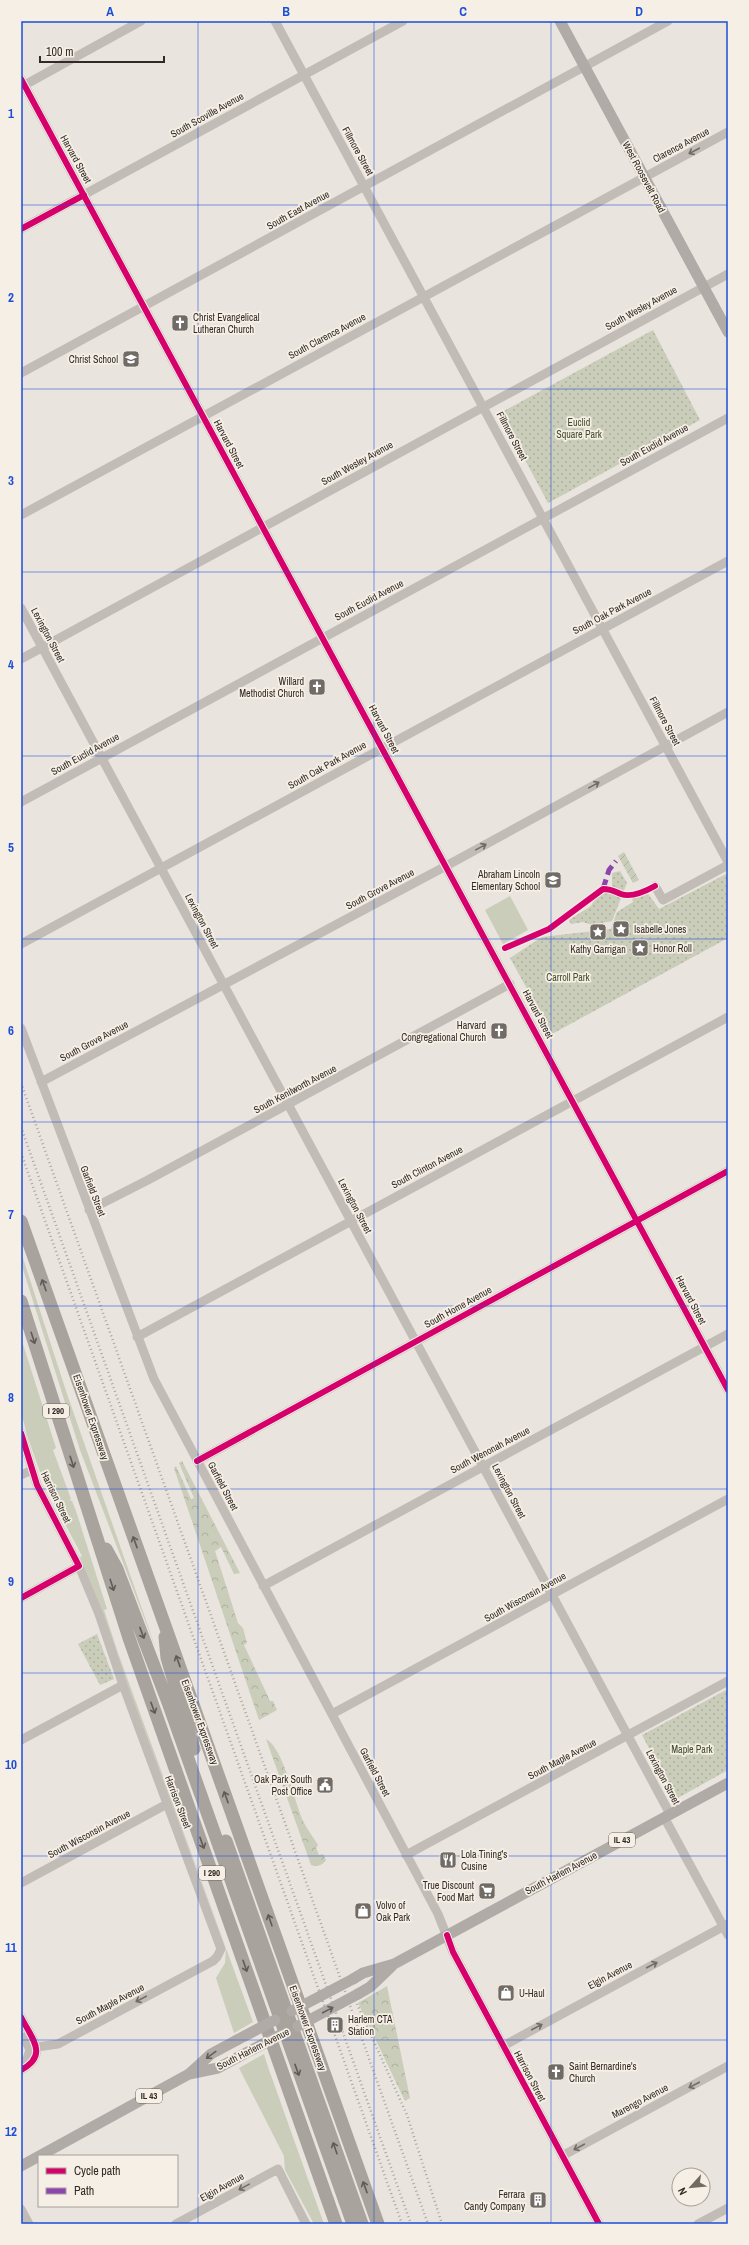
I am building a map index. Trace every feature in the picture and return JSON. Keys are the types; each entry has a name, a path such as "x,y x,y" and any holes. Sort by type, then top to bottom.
{"highway":[{"name":"Eisenhower Expressway","path":"21,1221 378,2224"},
{"name":"I 290","path":"21,1301 139,1668 336,2224"},
{"path":"91,1521 117,1569 362,2224"},
{"path":"163,1618 166,1658 181,1712 283,2016"},
{"path":"289,2031 352,2224"}],"main road":[{"name":"West Roosevelt Road","path":"560,21 728,332"},
{"name":"South Harlem Avenue","path":"41,2155 189,2074 211,2054 363,1974 394,1964 728,1783"},
{"name":"South Harlem Avenue","path":"189,2074 218,2068 358,1994 370,1987 394,1964"},
{"name":"South Harlem Avenue","path":"21,2166 38,2157"}],"street":[{"path":"22,83 141,21"},
{"name":"Fillmore Street","path":"275,21 728,862"},
{"name":"South Scoville Avenue","path":"21,229 403,21"},
{"name":"South East Avenue","path":"21,372 668,21"},
{"name":"Harvard Street","path":"22,83 144,306 728,1390"},
{"name":"Clarence Avenue","path":"644,177 728,132"},
{"name":"South Clarence Avenue","path":"21,515 644,177"},
{"name":"South Wesley Avenue","path":"21,659 703,286 728,274"},
{"name":"South Euclid Avenue","path":"21,802 728,418"},
{"name":"South Oak Park Avenue","path":"21,944 728,561"},
{"name":"Lexington Street","path":"21,608 628,1736 667,1816 726,1929"},
{"name":"South Grove Avenue","path":"41,1082 446,866 728,712"},
{"path":"655,886 663,900 728,866"},
{"name":"South Kenilworth Avenue","path":"89,1210 288,1105 510,984"},
{"name":"South Clinton Avenue","path":"137,1337 728,1017"},
{"name":"Garfield Street","path":"21,1028 154,1379 332,1714 447,1935"},
{"name":"South Home Avenue","path":"197,1461 728,1171"},
{"name":"South Wenonah Avenue","path":"263,1586 728,1334"},
{"name":"Harrison Street","path":"21,1433 37,1485 79,1566 99,1614 122,1685 220,1944 218,1957"},
{"path":"21,1475 32,1470"},
{"name":"South Wisconsin Avenue","path":"332,1714 728,1499"},
{"path":"21,1598 79,1566"},
{"name":"South Maple Avenue","path":"406,1855 728,1681"},
{"path":"21,1740 122,1685"},
{"name":"South Wisconsin Avenue","path":"21,1883 167,1804"},
{"name":"Elgin Avenue","path":"503,2046 726,1929"},
{"name":"Harrison Street","path":"447,1935 453,1952 599,2224"},
{"name":"South Maple Avenue","path":"33,2047 58,2044 218,1957"},
{"path":"21,2018 33,2047"},
{"path":"21,2031 37,2053 33,2063 21,2070"},
{"path":"21,2063 33,2047"},
{"name":"Marengo Avenue","path":"562,2156 728,2066"},
{"name":"Elgin Avenue","path":"176,2224 278,2168 306,2224"},
{"path":"698,2224 728,2208"},
{"path":"21,2210 29,2224"}],"green space":[{"name":"Euclid Square Park","path":"653,330 700,420 548,503 500,413"},
{"path":"624,852 639,880 633,883 618,856"},
{"path":"620,871 627,883 612,921 592,925 583,922 571,924 569,920 591,906 595,899 612,889 612,873"},
{"name":"Carroll Park","path":"728,873 728,938 552,1034 510,958 542,937 611,929 617,912 633,902 631,894 643,887 659,909"},
{"path":"510,896 528,930 503,944 485,910"},
{"path":"21,1252 67,1394 156,1649 80,1450 21,1263"},
{"path":"21,1338 56,1448 53,1450 71,1499 69,1500 72,1501 76,1511 107,1609 104,1610 118,1653 253,2022 234,2033 216,1978 225,1963 226,1949 119,1662 103,1612 80,1557 82,1556 45,1486 27,1435 21,1412"},
{"path":"182,1461 240,1573 234,1574 221,1547 215,1551 238,1623 243,1628 247,1643 244,1645 270,1701 273,1701 277,1710 259,1720 174,1468 176,1466 191,1499 194,1498 179,1463"},
{"path":"97,1634 114,1679 100,1685 78,1644"},
{"name":"Maple Park","path":"728,1689 728,1770 676,1799 642,1735"},
{"path":"266,1739 278,1753 288,1776 303,1821 318,1845 316,1848 319,1855 323,1854 326,1860 321,1865 311,1865"},
{"path":"387,1986 410,2098 405,2101 358,2003"},
{"path":"264,2054 324,2224 314,2224 285,2170 284,2156 239,2068"}],"railway":[{"path":"21,1083 428,2224"},
{"path":"21,1127 411,2224"},
{"path":"21,1153 402,2224"},
{"path":"352,1993 407,2115 442,2224"}],"marked path":[{"path":"603,889 609,870 616,861"}],"cycle path":[{"path":"21,79 728,1390"},
{"path":"21,229 84,195"},
{"path":"505,948 549,929 603,889 625,895 634,895 655,886"},
{"path":"197,1461 728,1171"},
{"path":"21,1433 37,1485 79,1566 21,1598"},
{"path":"447,1935 453,1952 599,2224"},
{"path":"21,2017 36,2046 34,2058 21,2070"}],"place":[{"name":"Christ Evangelical Lutheran Church","path":"180,323"},
{"name":"Christ School","path":"131,359"},
{"name":"Willard Methodist Church","path":"317,687"},
{"name":"Abraham Lincoln Elementary School","path":"553,880"},
{"name":"Isabelle Jones","path":"621,929"},
{"name":"Kathy Garrigan","path":"598,932"},
{"name":"Honor Roll","path":"640,948"},
{"name":"Harvard Congregational Church","path":"499,1031"},
{"name":"Oak Park South Post Office","path":"325,1785"},
{"name":"Lola Tining's Cusine","path":"448,1860"},
{"name":"True Discount Food Mart","path":"487,1891"},
{"name":"Volvo of Oak Park","path":"363,1911"},
{"name":"U-Haul","path":"506,1993"},
{"name":"Harlem CTA Station","path":"335,2025"},
{"name":"Saint Bernardine's Church","path":"556,2072"},
{"name":"Ferrara Candy Company","path":"538,2200"}]}
